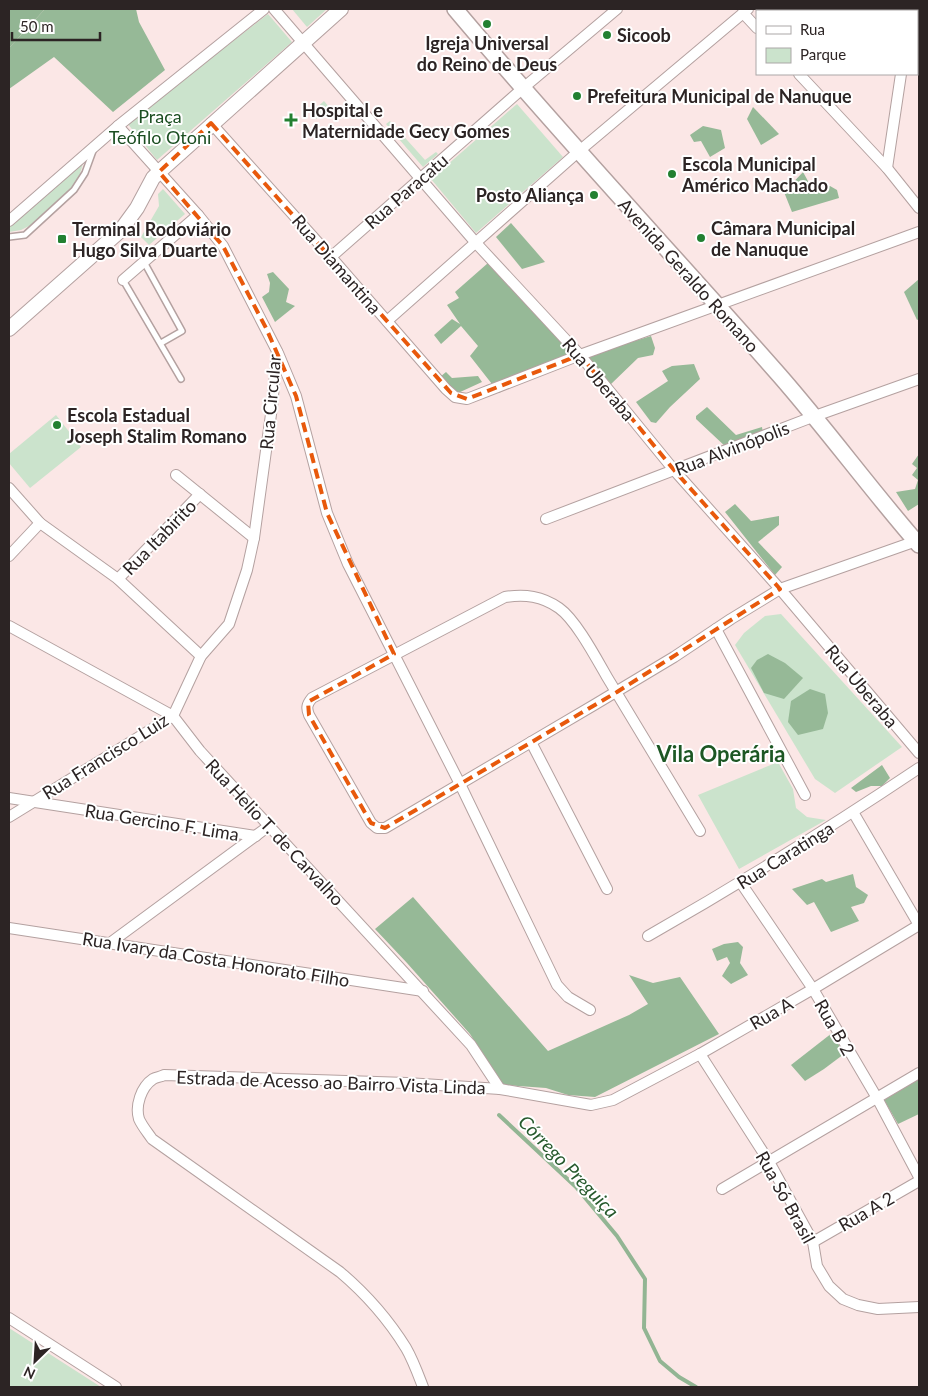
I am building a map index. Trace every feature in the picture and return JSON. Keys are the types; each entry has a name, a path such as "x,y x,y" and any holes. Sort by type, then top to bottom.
{"main road":[{"path":"9,329 121,230 137,208 152,178 158,172 341,9"},
{"name":"Avenida Geraldo Romano","path":"455,9 522,89 815,416 918,542"}],"street":[{"path":"9,221 118,126 264,9"},
{"name":"Rua Uberaba","path":"274,9 476,243 580,355 674,470 780,589 919,753"},
{"name":"Rua Paracatu","path":"331,257 522,89 617,9"},
{"path":"387,321 578,152 745,11 756,27"},
{"path":"800,75 887,168 919,208"},
{"path":"887,168 901,75"},
{"name":"Rua Diamantina","path":"211,123 455,397 466,399 580,355"},
{"name":"Rua Circular","path":"118,126 198,215 223,246 277,351 272,407 254,538 247,570 229,624 201,656"},
{"path":"123,280 198,215"},
{"path":"580,355 919,232"},
{"path":"277,351 296,396 327,513 348,564 460,784 557,984 568,997 590,1010"},
{"name":"Rua Alvinópolis","path":"546,519 815,416 919,379"},
{"name":"Rua Itabirito","path":"176,475 254,538"},
{"path":"9,488 40,523 118,579 201,656"},
{"name":"Rua Itabirito","path":"118,579 200,494"},
{"path":"9,556 40,523"},
{"path":"700,831 616,692 580,632 561,609 542,598 522,595 505,597 394,654 312,698 308,702 307,710 309,715 371,823 377,828 386,828 532,742 616,692 674,657 780,589 918,542"},
{"name":"Rua Helio T. de Carvalho","path":"9,626 173,716 200,751 471,1045 500,1089"},
{"path":"716,629 805,795"},
{"name":"Rua Francisco Luiz","path":"9,818 173,716 201,656"},
{"path":"532,742 607,889"},
{"name":"Rua Caratinga","path":"648,936 741,883 919,768"},
{"name":"Rua Gercino F. Lima","path":"9,798 256,836"},
{"path":"853,812 919,925"},
{"path":"110,943 269,826"},
{"name":"Rua B 2","path":"741,883 813,990 877,1098 919,1179"},
{"name":"Rua A","path":"700,1054 813,990 919,925"},
{"name":"Rua Ivary da Costa Honorato Filho","path":"9,928 423,991"},
{"name":"Estrada de Acesso ao Bairro Vista Linda","path":"424,1387 406,1349 375,1304 357,1286 152,1139 139,1119 138,1110 144,1088 153,1079 164,1076 407,1083 500,1089 591,1105 613,1100 700,1054"},
{"name":"Rua Só Brasil","path":"700,1054 768,1160 813,1242 817,1266 829,1286 843,1299 858,1305 878,1309 919,1307"},
{"path":"722,1189 768,1160 919,1073"},
{"name":"Rua A 2","path":"813,1242 919,1179"},
{"path":"9,1318 116,1387"}],"lane":[{"path":"9,237 25,235 74,190 85,172 95,146"},
{"path":"144,262 182,331 161,343"},
{"path":"123,280 182,379"}],"highlighted area":[{"path":"211,123 451,393 467,399 580,355 674,470 780,589 617,692 385,828 371,823 309,715 308,702 394,654 327,513 296,396 266,328 223,246 159,172"}],"green space":[{"path":"292,9 327,9 307,27"},
{"name":"Praça Teófilo Otoni","path":"268,14 292,42 157,160 127,123"},
{"path":"324,101 329,107 316,119 311,113"},
{"path":"517,104 563,157 476,233 431,179"},
{"path":"390,121 425,160 436,152 438,154 423,167 386,124"},
{"name":"Praça Teófilo Otoni","path":"84,160 79,177 74,185 33,224 21,230 9,232 9,226"},
{"name":"Praça Teófilo Otoni","path":"163,189 185,214 149,245 141,237 159,206 158,194"},
{"path":"56,415 81,447 30,488 9,463 9,454"},
{"path":"781,614 902,747 835,793 815,779 735,645 744,633 765,616"},
{"path":"778,762 793,789 796,808 807,817 826,820 739,869 698,795"},
{"path":"9,1328 101,1387 10,1387"}],"shaded area":[{"path":"9,9 45,9 9,48"},
{"path":"45,9 136,9 139,22 165,70 113,112 54,57 9,89 9,48"},
{"path":"753,107 779,134 761,145 747,119"},
{"path":"703,126 721,130 725,148 710,157 701,141 694,142 690,135"},
{"path":"803,172 814,192 830,186 837,190 839,198 792,212 784,192"},
{"path":"511,223 545,262 522,269 496,237"},
{"path":"488,263 573,354 499,393 470,356 478,346 461,326 441,344 434,335 452,319 460,324 447,305 459,298 455,292"},
{"path":"273,272 289,289 286,302 295,306 275,322 262,297 269,292 270,283 267,274"},
{"path":"919,279 919,319 917,320 904,292"},
{"path":"651,336 655,348 653,355 638,358 610,385 585,356"},
{"path":"694,364 700,379 656,423 651,422 636,402 668,381 662,371 672,366"},
{"path":"446,372 452,378 478,376 482,382 458,393 451,389 440,377"},
{"path":"707,407 736,435 762,427 763,434 727,448 696,419 696,416"},
{"path":"919,454 919,504 908,511 896,492 915,489 918,480 912,475 917,468 912,464"},
{"path":"735,504 751,521 779,516 779,525 758,542 782,567 775,575 725,512"},
{"path":"768,654 785,663 803,678 784,699 764,693 751,668 757,660"},
{"path":"810,689 825,694 828,713 823,729 798,735 788,722 791,701"},
{"path":"882,765 890,778 882,786 871,786 856,792 851,788"},
{"path":"853,874 856,887 868,895 864,903 851,907 859,921 831,932 814,902 807,905 792,889 822,879 826,882"},
{"path":"413,897 548,1051 629,1015 648,1004 629,975 653,983 680,977 719,1034 595,1097 568,1095 546,1088 503,1085 470,1034 375,929"},
{"path":"738,942 743,947 740,963 748,975 731,984 722,976 730,963 727,957 717,961 712,949 724,944"},
{"path":"832,1033 844,1054 805,1081 791,1065"},
{"path":"919,1079 919,1114 898,1124 884,1100"}],"waterway":[{"name":"Córrego Preguiça","path":"499,1115 576,1187 617,1236 645,1279 644,1328 660,1361 679,1377 696,1387"}],"place":[{"name":"Igreja Universal do Reino de Deus","path":"487,24"},
{"name":"Sicoob","path":"607,35"},
{"name":"Prefeitura Municipal de Nanuque","path":"577,96"},
{"name":"Hospital e Maternidade Gecy Gomes","path":"291,120"},
{"name":"Escola Municipal Américo Machado","path":"672,174"},
{"name":"Posto Aliança","path":"594,195"},
{"name":"Câmara Municipal de Nanuque","path":"701,238"},
{"name":"Terminal Rodoviário Hugo Silva Duarte","path":"62,239"},
{"name":"Escola Estadual Joseph Stalim Romano","path":"57,425"}],"district":[{"name":"Vila Operária","path":"721,753"}]}
